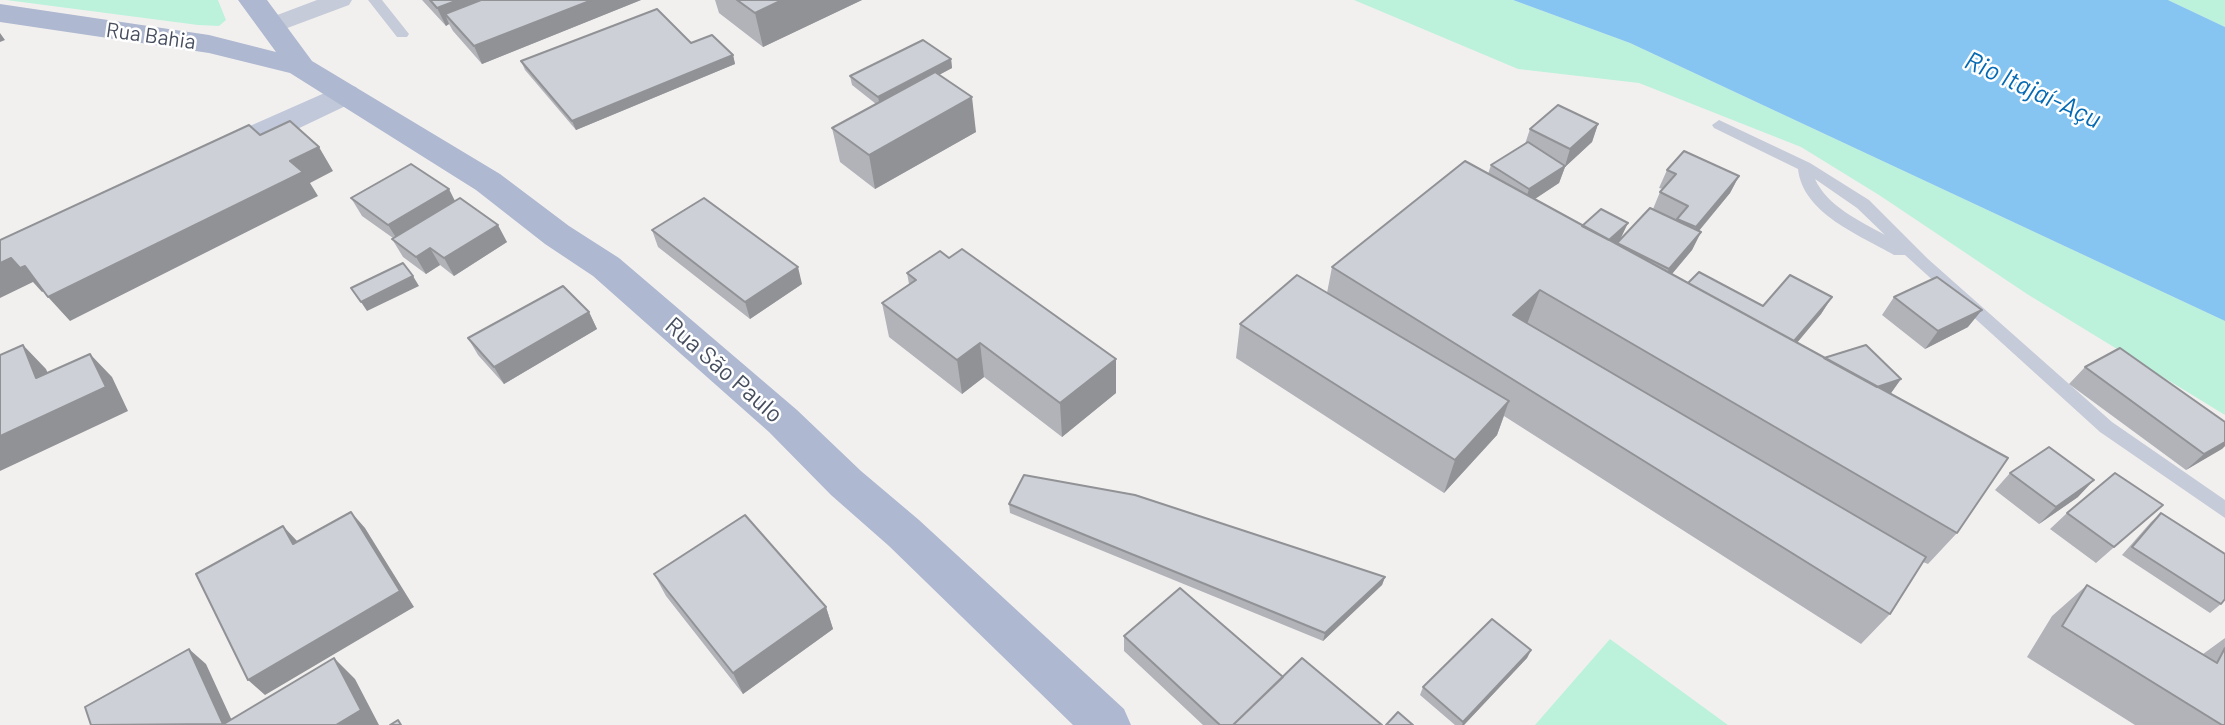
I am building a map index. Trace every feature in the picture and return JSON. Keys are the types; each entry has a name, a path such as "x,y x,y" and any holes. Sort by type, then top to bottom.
{"main road":[{"path":"252,0 273,25 301,67"},
{"name":"Rua Bahia","path":"0,13 209,44 301,67"},
{"name":"Rua São Paulo","path":"301,67 488,182 557,235 606,267 783,421 846,483 904,533 1107,725"}],"street":[{"path":"273,25 340,0"},
{"path":"189,167 345,94"}],"lane":[{"path":"375,0 402,34"},
{"path":"1719,125 1805,166 1808,184 1820,198 1848,220 1922,263 2106,427 2225,510"}],"green space":[{"path":"6,0 218,0 226,20 219,26 198,25"},
{"path":"1354,0 1513,0 1630,43 2225,321 2225,415 2027,294 1879,195 1801,147 1639,83 1518,69"},
{"path":"2168,0 2225,0 2225,27"},
{"path":"1610,639 1728,725 1535,725"}],"water":[{"name":"Rio Itajaí-Açu","path":"1513,0 2168,0 2225,27 2225,321 1630,43"}],"building":[{"path":"430,0 458,0 437,8"},
{"path":"481,0 592,0 474,46 445,14"},
{"path":"737,0 782,0 755,13"},
{"path":"657,9 691,43 712,35 733,55 572,121 521,61"},
{"path":"923,40 951,59 878,97 850,76"},
{"path":"935,72 972,97 869,155 832,128"},
{"path":"1558,105 1598,124 1570,149 1530,129"},
{"path":"290,121 319,147 290,161 303,172 48,297 25,266 20,268 11,258 0,263 0,240 249,125 260,135"},
{"path":"1528,142 1565,166 1529,189 1491,165"},
{"path":"1684,151 1739,176 1696,227 1677,219 1688,206 1660,192 1676,174 1667,170"},
{"path":"1465,161 2008,458 1957,533 1540,290 1513,315 1926,557 1890,614 1332,267"},
{"path":"411,164 449,189 388,225 351,198"},
{"path":"460,198 498,225 444,258 430,248 416,257 392,239"},
{"path":"704,198 798,267 745,302 652,230"},
{"path":"1650,208 1701,232 1669,269 1617,243"},
{"path":"1601,209 1628,223 1609,240 1582,226"},
{"path":"962,249 1116,359 1060,403 980,343 957,360 882,303 916,280 907,273 940,251 949,258"},
{"path":"403,263 413,276 361,302 351,288"},
{"path":"1699,272 1763,306 1790,275 1832,297 1794,341 1688,283"},
{"path":"1297,275 1509,401 1455,460 1240,324"},
{"path":"1937,277 1982,310 1938,331 1894,297"},
{"path":"563,286 589,312 494,367 468,338"},
{"path":"23,345 36,378 90,354 106,387 0,436 0,355"},
{"path":"1866,345 1901,379 1877,387 1824,358"},
{"path":"2120,348 2225,422 2225,442 2204,454 2085,367"},
{"path":"2049,447 2094,480 2056,507 2010,473"},
{"path":"2115,473 2163,505 2114,547 2067,513"},
{"path":"1024,475 1135,495 1385,577 1325,633 1009,504"},
{"path":"351,512 400,591 248,680 196,574 283,526 293,544"},
{"path":"2161,513 2225,554 2225,599 2221,604 2132,547"},
{"path":"745,515 826,607 733,673 654,574"},
{"path":"2087,585 2217,663 2225,648 2225,725 2062,626"},
{"path":"1180,588 1283,677 1233,725 1220,725 1124,636"},
{"path":"1492,619 1531,650 1463,722 1423,687"},
{"path":"189,649 223,724 91,725 85,707"},
{"path":"334,658 361,710 336,725 222,725"},
{"path":"1302,658 1382,725 1233,725"},
{"path":"1398,712 1413,725 1386,725"}]}
